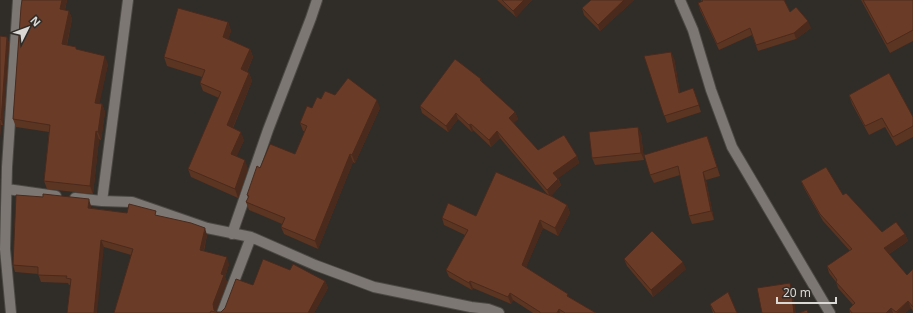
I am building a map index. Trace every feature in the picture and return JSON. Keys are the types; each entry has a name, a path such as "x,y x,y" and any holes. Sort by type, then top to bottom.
{"street":[{"path":"11,313 5,249 7,189 3,166 18,0"},
{"path":"102,202 128,0"},
{"path":"232,234 268,130 317,0"},
{"path":"680,0 693,30 711,90 732,147 830,313"},
{"path":"7,189 102,202 132,202 207,228 252,237 315,265 374,288 488,309 499,313"},
{"path":"222,313 252,237"}],"building":[{"path":"22,0 62,0 60,9 69,11 62,44 105,56 95,103 102,104 98,132 96,131 90,186 44,181 50,125 13,119"},
{"path":"502,0 524,0 513,11"},
{"path":"591,0 624,0 598,25 582,8"},
{"path":"702,0 784,0 790,12 796,7 808,21 794,33 756,45 750,28 717,44 698,3 703,1"},
{"path":"863,0 913,0 913,30 887,44"},
{"path":"178,8 228,22 223,37 250,49 241,69 249,73 227,125 241,132 231,154 245,160 235,189 188,169 221,92 200,83 205,70 164,57"},
{"path":"0,36 7,37 1,120 0,119"},
{"path":"671,52 679,93 693,88 699,105 664,116 644,56"},
{"path":"455,59 481,79 480,80 515,112 509,118 538,150 564,135 577,156 553,173 558,179 547,190 497,131 489,140 456,113 446,126 420,106"},
{"path":"889,73 913,117 913,126 893,137 882,118 865,126 849,95"},
{"path":"348,78 377,100 352,155 350,154 315,241 281,227 285,218 246,202 249,196 247,195 257,166 260,168 270,144 295,154 307,126 300,123 307,106 312,108 317,97 321,99 325,91 335,95"},
{"path":"638,127 641,153 592,158 589,132"},
{"path":"707,136 717,167 703,172 711,211 689,216 678,166 650,175 644,155"},
{"path":"826,167 843,195 846,193 882,232 896,222 905,234 884,248 907,275 913,269 913,307 908,301 896,312 891,308 886,313 852,313 849,309 855,303 836,282 837,280 827,266 852,249 820,214 801,181"},
{"path":"496,172 553,197 567,205 555,228 540,220 522,265 568,294 567,296 596,313 565,313 559,309 557,313 540,313 510,293 508,297 470,281 469,283 446,270 468,230 442,218 448,203 476,216"},
{"path":"43,194 89,199 88,208 127,213 129,204 156,211 155,215 191,223 205,228 200,250 227,257 221,274 224,275 213,304 214,310 217,312 221,312 225,308 236,279 253,285 263,259 290,270 293,264 325,281 308,313 220,313 211,311 210,313 114,313 133,249 101,240 94,313 67,313 71,279 66,278 67,276 38,275 38,267 13,265 16,195 43,197"},
{"path":"652,231 683,262 651,290 624,259"},
{"path":"790,283 794,313 762,313 757,288"},
{"path":"728,292 737,313 715,313 710,304"},
{"path":"807,310 808,313 799,313"}]}
